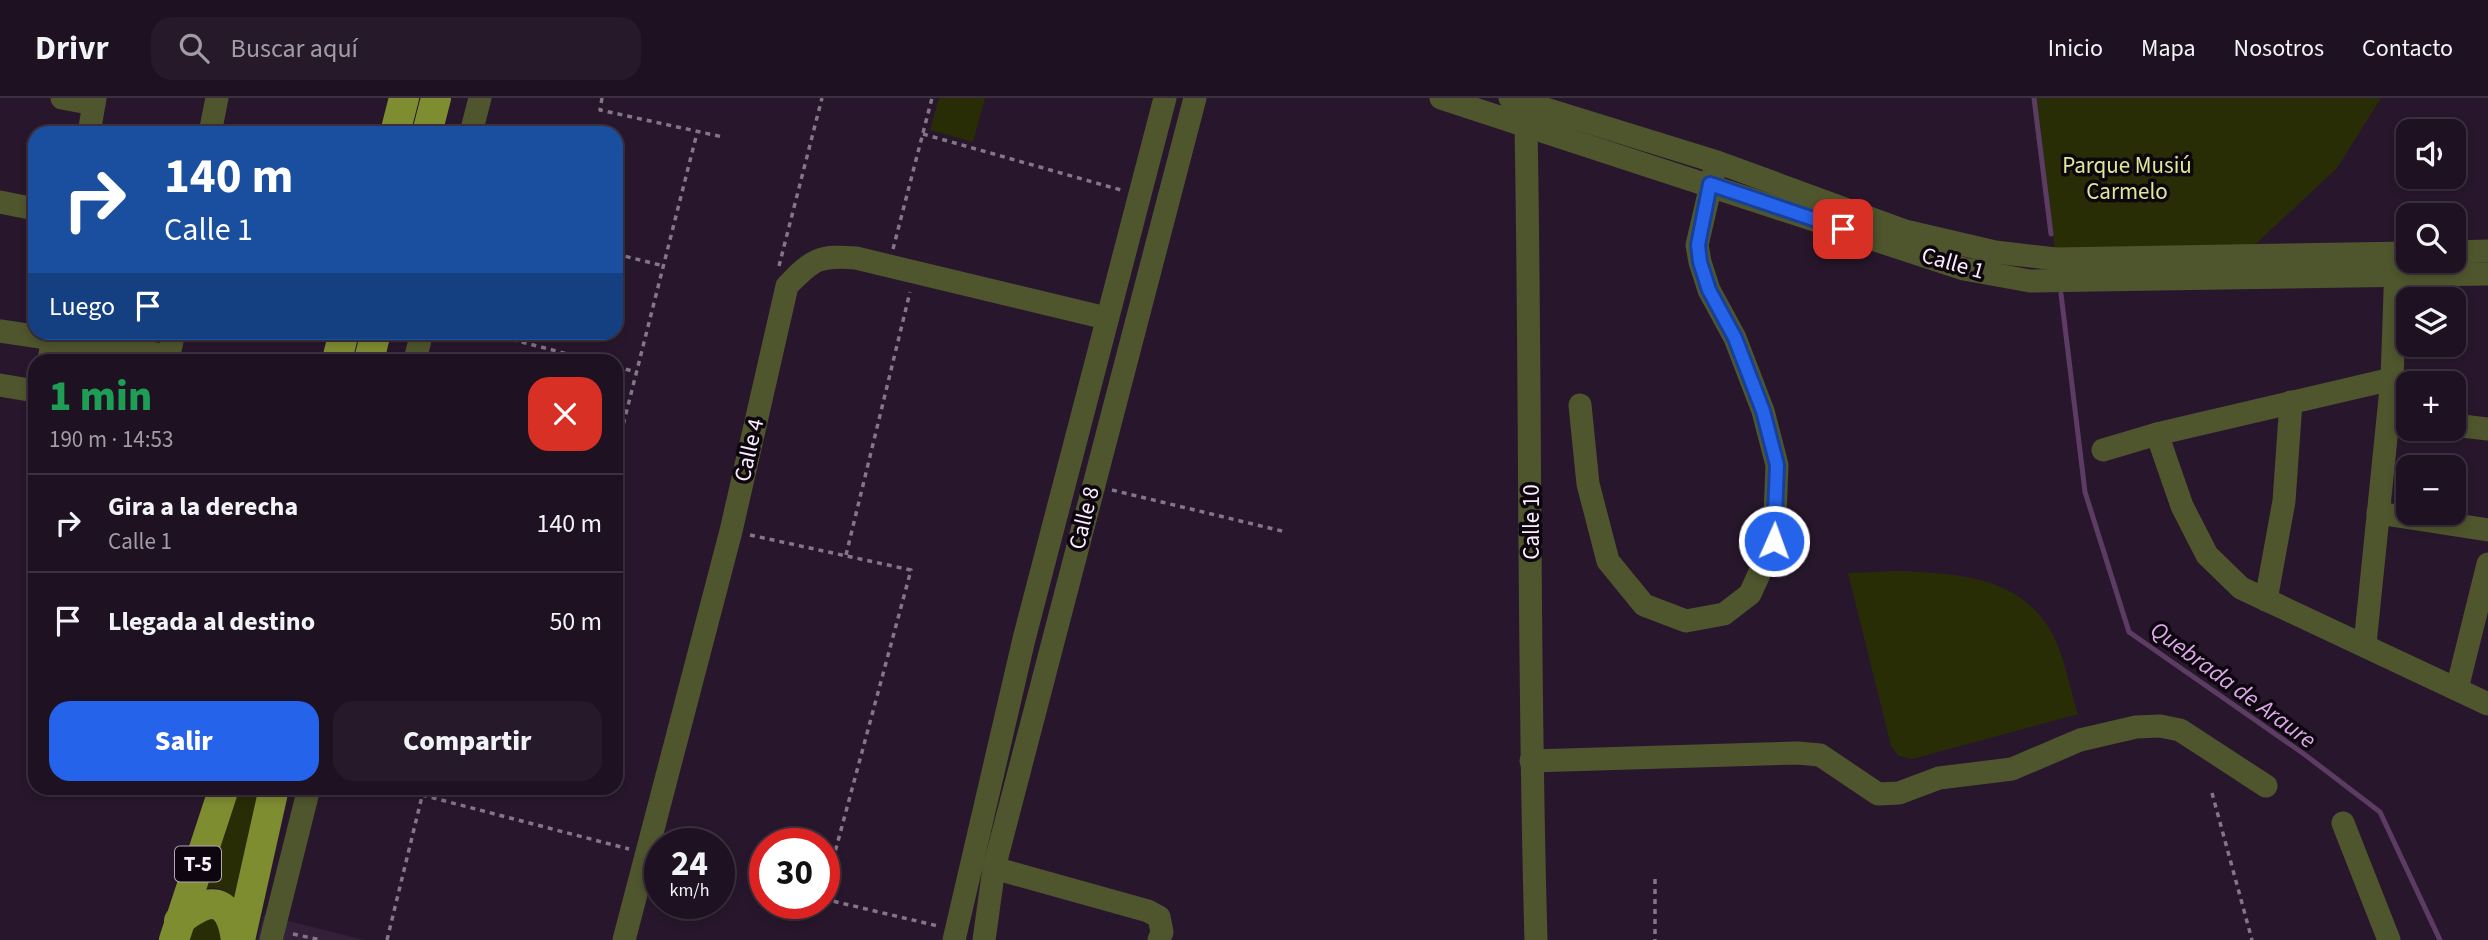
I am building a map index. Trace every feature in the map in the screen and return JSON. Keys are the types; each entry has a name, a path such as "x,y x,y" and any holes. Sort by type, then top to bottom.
{"main road":[{"path":"398,126 404,98"},
{"path":"429,126 436,98"},
{"name":"T-5","path":"177,931 222,795"},
{"name":"T-5","path":"238,940 272,795"},
{"path":"177,931 198,905 213,903 226,910 234,923 238,940"}],"street":[{"path":"62,98 94,101 90,126"},
{"path":"211,126 216,98"},
{"path":"473,126 480,98"},
{"name":"Calle 8","path":"954,935 1106,318 1165,98"},
{"name":"Calle 8","path":"984,940 994,868 1195,98"},
{"name":"Calle 1","path":"1441,98 1523,109 1717,162 1905,230 1994,252 2056,259 2396,253"},
{"name":"Calle 1","path":"1523,109 1710,184 1964,269 2030,281 2395,278 2488,274"},
{"name":"Calle 10","path":"1523,109 1531,396 1531,761 1536,940"},
{"path":"1580,405 1588,484 1608,561 1644,605 1686,621 1724,614 1750,594 1774,541 1777,465 1763,411 1735,338 1709,290 1700,262 1698,245 1717,162"},
{"path":"0,202 28,208"},
{"path":"2466,252 2488,251"},
{"name":"Calle 4","path":"654,828 693,666 731,531 787,286 805,267 827,256 856,258 1106,318"},
{"path":"2396,273 2392,379 2396,405"},
{"path":"0,331 28,338"},
{"path":"52,344 152,354"},
{"path":"2103,450 2157,434 2392,379"},
{"path":"0,385 28,390"},
{"path":"2266,600 2284,501 2291,402"},
{"path":"2466,426 2488,429"},
{"path":"2365,644 2378,513 2396,428"},
{"path":"2157,434 2182,506 2207,555 2241,588 2488,704"},
{"path":"2378,513 2488,530"},
{"path":"2457,689 2488,564"},
{"path":"1531,761 1798,753 1820,755 1878,794 1899,793 1939,778 2012,769 2080,740 2136,727 2160,726 2180,730 2266,786"},
{"path":"273,934 307,795"},
{"path":"2343,823 2389,940"},
{"name":"Calle 4","path":"624,940 644,868"},
{"path":"994,868 1148,911 1159,916 1162,932 1159,940"}],"path":[{"path":"602,98 600,110 723,137"},
{"path":"778,269 822,98"},
{"path":"889,266 932,98"},
{"path":"623,426 697,132"},
{"path":"923,134 1140,195"},
{"path":"623,256 664,266"},
{"path":"846,555 915,273"},
{"path":"514,340 568,354"},
{"path":"623,369 637,372"},
{"path":"1093,485 1286,532"},
{"path":"731,531 911,570 840,834"},
{"path":"2212,793 2252,940"},
{"path":"387,940 422,796 644,852"},
{"path":"1655,879 1656,940"},
{"path":"840,903 954,935"},
{"path":"273,934 321,940"}],"shaded area":[{"path":"264,915 364,940 257,940"}],"green space":[{"path":"939,98 985,98 973,142 930,130"},
{"name":"Parque Musiú Carmelo","path":"2035,98 2381,98 2337,168 2243,256 2056,259"},
{"path":"1900,571 1945,574 1988,582 2025,601 2041,617 2054,637 2078,714 1912,759 1899,756 1891,746 1848,573"},
{"path":"229,795 259,795 236,901 221,889 201,889"},
{"path":"210,916 222,925 226,940 186,940 190,923"}],"waterway":[{"name":"Quebrada de Araure","path":"2034,98 2051,234"},
{"name":"Quebrada de Araure","path":"2061,294 2085,492 2129,632 2304,754 2380,812 2440,940"}],"route":[{"path":"1774,541 1777,465 1763,411 1735,338 1709,290 1700,262 1698,245 1710,184 1843,229"}]}
